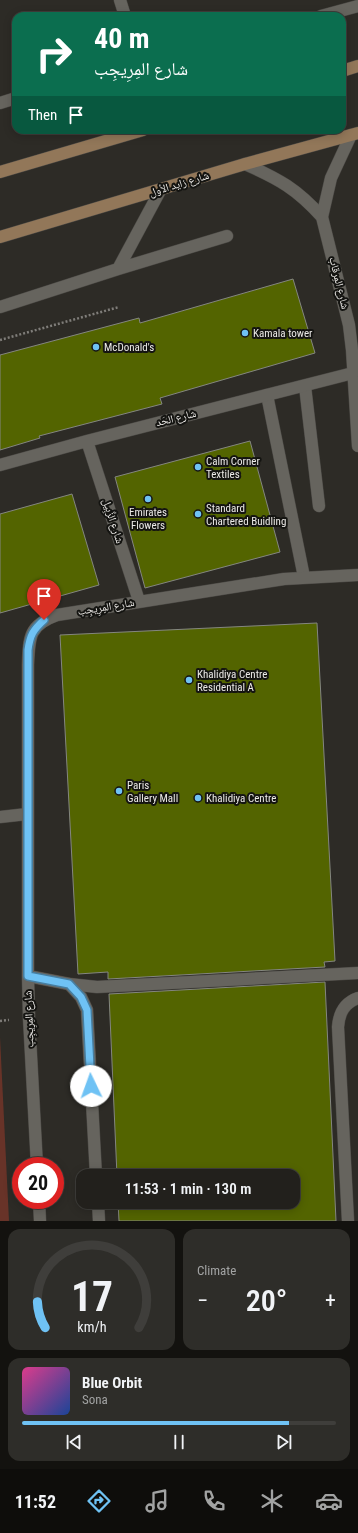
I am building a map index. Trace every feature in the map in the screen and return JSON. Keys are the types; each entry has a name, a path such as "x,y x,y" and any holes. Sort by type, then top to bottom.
{"main road":[{"path":"346,70 358,66"},
{"path":"0,172 129,134"},
{"name":"شارع زايد الأول","path":"0,238 245,164 354,134"}],"street":[{"path":"120,0 124,12"},
{"path":"336,12 358,6"},
{"path":"0,103 12,99"},
{"name":"شارع المِرقاب","path":"322,217 331,178 354,134"},
{"name":"شارع المِرقاب","path":"245,164 272,176 291,187 308,201 322,217 353,323 353,373 358,446"},
{"path":"118,269 162,189"},
{"path":"0,307 228,236"},
{"name":"شارع الحَد","path":"0,465 87,441 353,373"},
{"path":"306,386 319,506"},
{"path":"267,395 304,577"},
{"name":"شارع الزِّبِيل","path":"87,441 139,602"},
{"name":"شارع المِرِيجِب","path":"37,1157 28,976 27,814 28,657 30,636 36,627 44,620 57,615 266,581 304,577 358,575"},
{"path":"0,817 27,814"},
{"path":"28,976 69,984 97,987 358,973"},
{"path":"69,984 81,997 87,1010 96,1169"},
{"path":"348,1221 338,1027 339,1017 344,1007 358,998"},
{"path":"39,1209 40,1221"},
{"path":"98,1209 99,1221"}],"path":[{"path":"0,340 119,307"}],"shaded area":[{"path":"0,1037 9,1221 0,1221"}],"building":[{"path":"293,279 315,353 160,398 162,404 39,436 40,438 0,450 0,355 139,318 140,323"},
{"name":"Standard Chartered Buidling","path":"250,441 280,552 145,588 115,477"},
{"path":"72,494 99,585 0,613 0,514"},
{"name":"Khalidiya Centre","path":"317,623 335,961 324,962 325,967 108,979 108,972 78,974 60,635"},
{"path":"325,982 336,1221 119,1221 118,1209 300,1209 300,1169 117,1169 109,994"}],"place":[{"name":"Kamala tower","path":"245,333"},
{"name":"McDonald's","path":"96,347"},
{"name":"Calm Corner Textiles","path":"198,467"},
{"name":"Emirates Flowers","path":"148,499"},
{"name":"Standard Chartered Buidling","path":"198,514"},
{"name":"Khalidiya Centre Residential A","path":"189,680"},
{"name":"Paris Gallery Mall","path":"119,791"},
{"name":"Khalidiya Centre","path":"198,798"}],"route":[{"path":"44,620 36,627 30,636 28,650 28,976 69,984 85,1003 87,1010 91,1086"}]}
